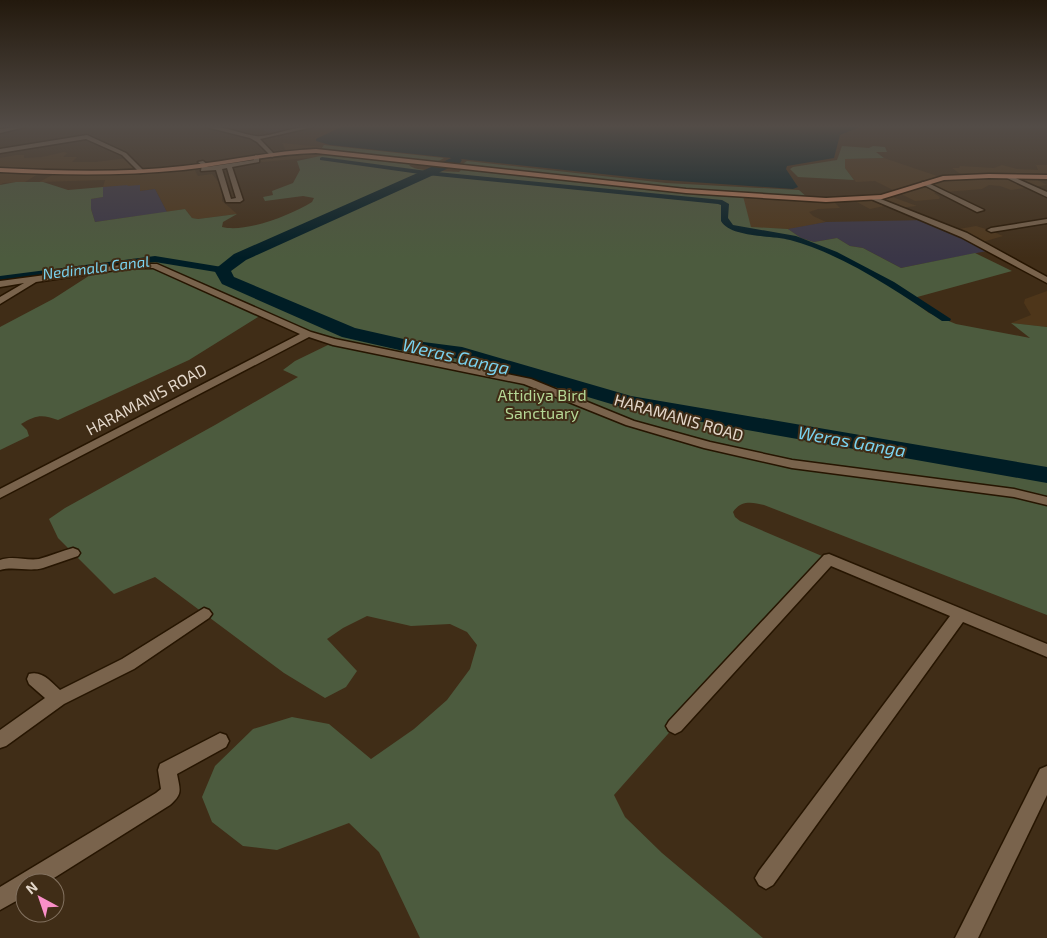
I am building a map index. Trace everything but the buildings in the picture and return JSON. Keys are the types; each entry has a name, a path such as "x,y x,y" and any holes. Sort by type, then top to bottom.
{"main road":[{"path":"28,171 108,173 151,171"},
{"path":"496,171 724,194 826,200 873,198 924,182 953,177 1047,177"}],"street":[{"path":"219,171 228,201 240,200 231,171"},
{"path":"1006,176 1047,195"},
{"path":"924,182 980,210"},
{"path":"873,198 964,235 1047,280"},
{"path":"990,230 1047,221"},
{"name":"HARAMANIS ROAD","path":"0,284 129,266 154,266 308,334 332,342 527,381 630,423 708,445 792,464 1014,493 1047,501"},
{"path":"0,301 38,278"},
{"name":"HARAMANIS ROAD","path":"0,494 308,334"},
{"path":"0,565 9,562 38,564 73,553"},
{"path":"675,726 829,559 1047,651"},
{"path":"0,740 58,699 128,664 204,614"},
{"path":"766,878 960,614"},
{"path":"35,679 58,699"},
{"path":"44,873 163,799 171,792 167,770 220,740"},
{"path":"966,938 1047,775"},
{"path":"0,899 15,890"}],"shaded area":[{"path":"0,171 195,171 198,176 212,174 222,186 222,201 237,214 198,219 192,218 185,209 167,212 155,189 139,191 140,186 103,187 105,180 39,182 56,173 43,171 25,182 3,183 0,185"},
{"path":"847,171 922,171 943,178 963,176 956,171 1047,171 1047,177 1032,177 1047,185 1011,190 989,185 982,189 934,193 940,197 939,199 915,201 875,181 856,182"},
{"path":"140,185 140,191 155,189 167,212 95,222 91,209 91,199 103,197 103,187"},
{"path":"887,195 917,206 897,208 889,205 870,209 853,200"},
{"path":"742,196 832,200 840,208 818,209 809,212 826,222 791,229 751,228"},
{"path":"928,220 992,250 901,268 863,248 850,246 837,238 814,242 801,238 788,229 826,222"},
{"path":"976,226 1003,236 979,243 953,230"},
{"path":"1047,291 1047,327 1011,323 1031,315 1024,303 1025,299"}],"green space":[{"name":"Attidiya Bird Sanctuary","path":"300,171 555,171 666,183 799,190 809,199 743,196 751,227 788,229 801,238 814,242 837,238 850,246 863,248 901,268 975,253 1012,271 910,299 929,313 956,324 1030,338 1011,323 1047,327 1047,615 764,505 743,504 733,512 740,521 829,559 614,795 625,817 662,853 763,938 420,938 379,852 349,823 277,850 243,846 212,822 202,797 215,766 253,729 292,717 329,724 371,759 414,729 447,700 470,669 477,645 467,632 450,624 411,626 367,616 343,628 327,639 357,671 346,687 325,698 284,673 155,577 114,594 58,538 49,519 65,508 298,377 283,370 295,361 332,343 263,314 189,360 58,420 39,416 26,421 21,424 27,430 29,436 0,450 0,327 53,299 98,270 0,284 0,185 16,182 43,182 68,190 103,187 103,197 91,199 91,209 95,222 185,209 192,218 198,219 237,214 223,222 222,227 232,228 268,222 312,202 314,198 303,196 265,201 263,197 273,195 272,191 293,183"},
{"path":"792,171 847,171 854,180 798,177"}],"water":[{"path":"572,171 787,171 798,187 793,189 649,179"}],"waterway":[{"path":"414,171 719,202 725,204 724,218 726,223 731,226 747,231 793,238 834,253 872,273 946,319"},
{"name":"Weras Ganga","path":"432,171 240,257 222,270 228,280 349,333 408,346 462,353 628,402 1047,475"},
{"name":"Nedimala Canal","path":"0,279 155,259 222,270"}]}
